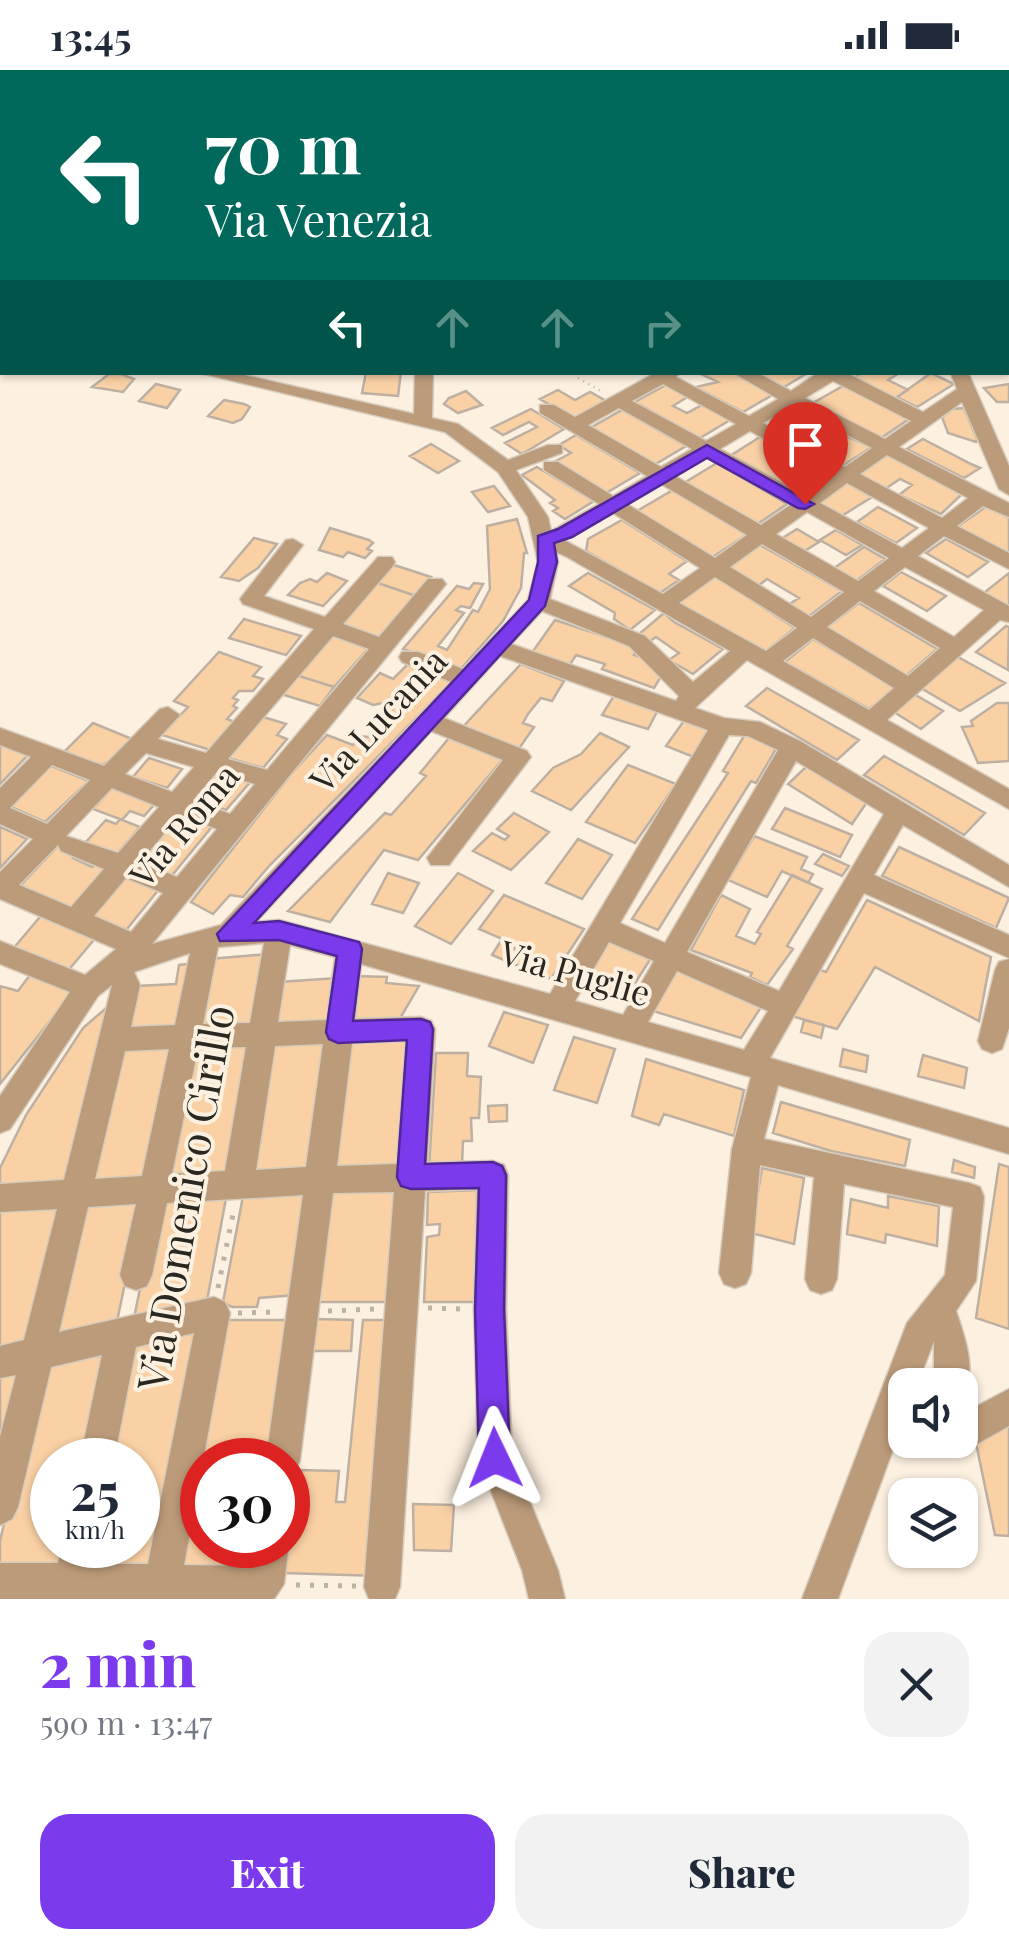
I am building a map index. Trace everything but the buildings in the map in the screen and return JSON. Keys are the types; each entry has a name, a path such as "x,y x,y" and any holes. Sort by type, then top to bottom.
{"street":[{"path":"423,422 424,375"},
{"path":"575,425 667,375 1009,562"},
{"path":"747,375 1009,511"},
{"path":"545,540 565,533 663,477 829,375"},
{"path":"836,375 924,420"},
{"path":"248,377 451,428 505,468 526,494 545,540 548,562 538,602 637,641 687,703"},
{"path":"663,604 924,420 963,381 1009,488"},
{"path":"619,401 1004,613 956,648 871,721"},
{"path":"547,409 956,648"},
{"path":"505,468 553,458 612,506 910,688"},
{"path":"768,661 982,497"},
{"path":"545,540 574,552 1009,800"},
{"path":"293,545 250,599 384,646"},
{"path":"75,920 385,562"},
{"name":"Via Roma","path":"0,1120 88,988 127,956 435,584"},
{"name":"Via Lucania","path":"218,936 538,602"},
{"path":"496,647 687,703 722,726 752,728 792,747 1009,877"},
{"path":"687,703 746,649"},
{"path":"410,657 466,680"},
{"path":"0,1507 114,1039 126,986 127,956 75,920 4,883 60,839 106,778 168,715"},
{"path":"428,721 519,757 440,858"},
{"path":"557,1007 722,726"},
{"path":"0,736 234,826"},
{"path":"141,742 272,780"},
{"path":"629,1029 792,747"},
{"path":"0,802 47,755"},
{"path":"735,1273 759,1067 786,1006 899,810"},
{"path":"0,814 181,890"},
{"path":"859,879 1009,947"},
{"path":"604,928 786,1006"},
{"name":"Via Puglie","path":"127,956 218,936 279,931 557,1007 998,1138"},
{"name":"Via Domenico Cirillo","path":"238,1185 279,931"},
{"path":"136,1275 186,1036 218,936"},
{"path":"285,1438 350,949"},
{"path":"0,952 88,988"},
{"path":"992,1041 1009,970"},
{"path":"114,1039 421,1029 382,1587"},
{"path":"747,1149 969,1197 960,1282 938,1305 919,1334 820,1599"},
{"path":"821,1279 830,1167"},
{"path":"0,1198 320,1180 493,1175 490,1309 495,1458 540,1570 547,1599"},
{"path":"938,1305 952,1350 951,1368"},
{"path":"0,1362 214,1313"},
{"name":"Via Domenico Cirillo","path":"161,1591 214,1313"},
{"path":"102,1438 123,1332"},
{"path":"978,1426 1009,1406"},
{"path":"0,1581 71,1590 161,1591 266,1584 268,1568"}],"path":[{"path":"578,378 619,401"},
{"name":"Via Domenico Cirillo","path":"214,1313 238,1185"},
{"path":"214,1313 490,1309"},
{"path":"266,1584 382,1587"}],"route":[{"path":"495,1458 490,1309 493,1175 411,1177 421,1029 338,1032 350,949 279,931 229,934 538,602 548,562 545,540 565,533 707,450 805,504"}]}
